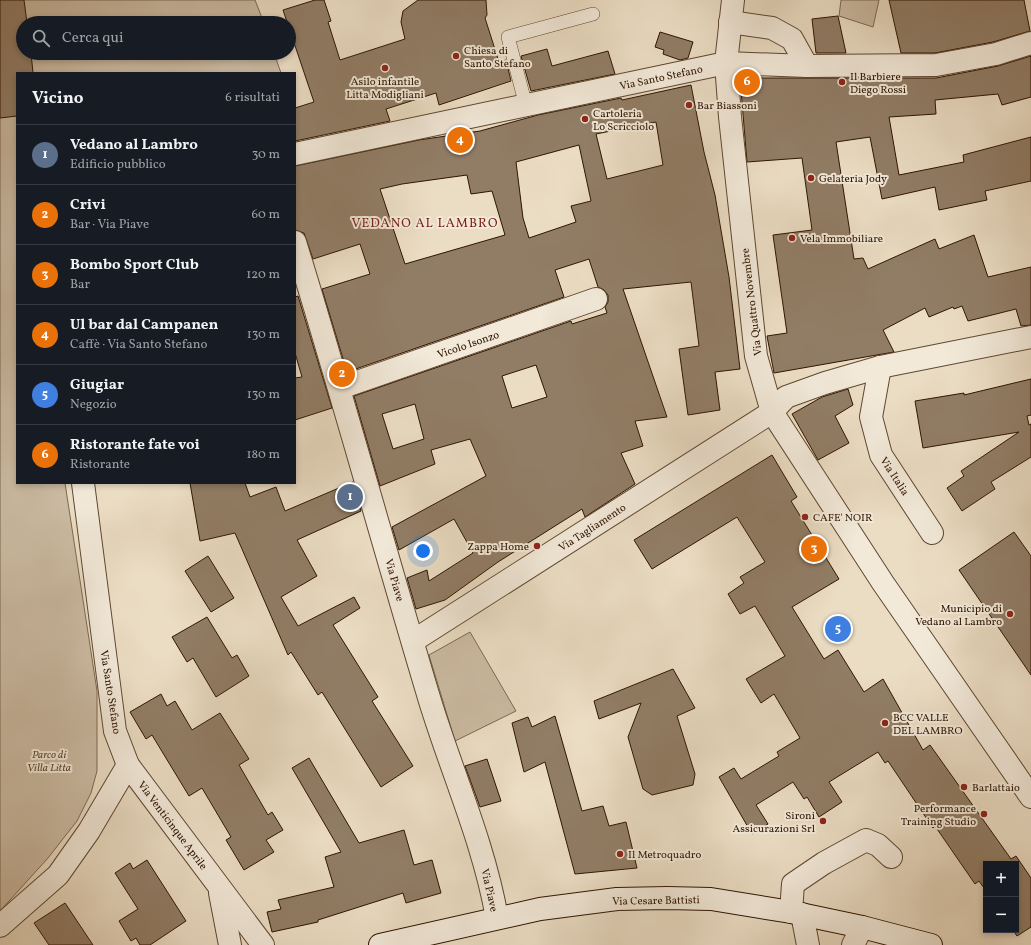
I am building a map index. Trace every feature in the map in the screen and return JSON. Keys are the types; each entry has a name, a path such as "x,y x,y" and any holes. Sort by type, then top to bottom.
{"street":[{"name":"Via Quattro Novembre","path":"733,0 726,63 730,117 756,356 772,412 883,583 1031,797"},
{"path":"730,22 772,28 792,40 807,66"},
{"name":"Via Santo Stefano","path":"296,154 726,63 807,66 936,65 996,54 1031,43"},
{"name":"Via Piave","path":"296,245 340,388 431,703 473,826 492,892 497,918"},
{"name":"Vicolo Isonzo","path":"340,388 596,300"},
{"path":"772,412 786,397 825,383 880,367 1031,337"},
{"name":"Via Italia","path":"880,367 871,417 881,455 932,533"},
{"name":"Via Tagliamento","path":"413,641 772,412"},
{"name":"Via Santo Stefano","path":"83,484 115,730 128,765"},
{"path":"0,926 58,875 89,831 128,765"},
{"name":"Via Venticinque Aprile","path":"128,765 263,945"},
{"path":"808,945 797,913 793,884 824,863 866,840 878,845 891,857"},
{"name":"Via Venticinque Aprile","path":"218,886 230,945"},
{"name":"Via Cesare Battisti","path":"380,945 540,909 617,899 711,899 797,913 858,936 931,945"}],"lane":[{"path":"526,106 508,37 593,14"}],"green space":[{"name":"Parco di Villa Litta","path":"0,0 255,0 261,16 16,16 16,60 276,60 281,72 16,72 16,484 65,484 97,691 97,771 91,793 77,821 48,858 0,911"},
{"path":"841,0 879,0 873,27 839,16"},
{"path":"470,632 516,711 455,741 429,655"}],"building":[{"path":"0,0 24,0 26,16 16,16 16,60 32,60 33,72 16,72 16,116 0,118"},
{"path":"315,0 324,0 331,21 328,22 340,60 405,39 401,22 403,11 418,0 486,0 487,15 485,18 499,62 506,60 511,81 439,105 436,93 386,109 390,121 296,141 296,108 314,102 296,49 296,16 285,16 283,10"},
{"path":"889,0 1024,0 1030,31 993,42 935,53 901,53"},
{"path":"838,16 846,53 816,53 812,19"},
{"path":"660,32 693,42 688,58 680,60 663,54 664,50 655,47"},
{"path":"547,49 552,66 608,51 615,74 531,91 521,56"},
{"path":"1031,56 1031,97 1002,105 998,94 935,100 936,114 889,117 899,175 964,162 963,155 1031,137 1031,181 985,191 987,200 939,210 935,187 882,199 870,137 836,142 854,259 863,258 868,269 935,239 939,249 974,235 988,277 1031,267 1031,325 1021,326 1016,309 968,321 962,306 954,309 953,307 929,317 925,308 883,330 894,352 774,373 767,336 787,333 773,235 812,230 802,158 747,162 740,78 936,78 998,66"},
{"path":"691,85 704,152 715,195 729,277 740,369 715,372 720,410 688,415 679,349 699,346 691,282 623,289 667,417 635,421 643,446 621,453 635,484 585,517 582,509 498,562 445,600 416,609 407,578 427,570 429,581 473,553 454,519 399,550 392,527 486,476 470,439 431,450 435,464 380,486 354,396 571,321 572,324 607,313 605,307 608,302 608,295 604,290 598,287 589,259 555,270 564,297 347,372 322,289 370,274 360,244 313,259 304,233 296,230 296,166 419,140 480,131 538,115 621,98 622,100","holes":["656,122 663,165 607,179 596,134","579,145 591,201 571,206 576,222 529,238 523,218 516,162","467,175 471,194 492,191 505,235 405,264 380,189 402,184","536,365 547,397 512,408 502,376","415,404 424,439 393,449 382,414"]},
{"path":"298,296 332,408 296,420 296,378 302,377 296,356 296,297"},
{"path":"1031,379 1031,415 1027,416 1029,425 1031,424 1031,457 991,482 995,489 962,511 947,488 964,476 961,471 1019,432 923,448 915,401 964,393 964,395"},
{"path":"848,389 853,405 835,416 849,443 818,460 792,414 822,397"},
{"path":"772,455 797,497 791,501 839,579 792,607 824,659 838,650 864,692 883,679 923,750 930,745 1011,859 1016,856 1031,878 1031,927 1017,936 1015,933 1019,933 1019,861 983,861 983,887 979,881 975,884 935,826 933,828 888,761 885,763 878,752 829,782 842,802 819,817 807,797 804,799 793,782 756,805 768,824 752,834 719,777 734,768 741,779 779,756 777,752 800,738 774,694 761,703 746,679 785,656 755,606 740,614 728,594 744,583 740,577 765,562 737,517 652,569 634,540"},
{"path":"353,482 361,511 297,540 317,576 281,597 298,626 354,597 360,608 333,625 378,697 372,701 413,766 381,787 322,692 318,695 291,652 288,655 235,533 200,541 190,484 245,484 250,497 276,487 285,511"},
{"name":"Municipio di Vedano al Lambro","path":"1014,532 1031,556 1031,675 959,570"},
{"path":"208,556 234,598 211,612 185,571"},
{"path":"207,617 232,658 237,655 249,676 216,697 193,658 187,662 172,637"},
{"path":"673,669 695,708 677,716 695,774 693,785 652,795 643,789 628,737 641,703 599,719 594,701"},
{"path":"161,694 167,706 175,701 192,730 220,713 249,759 239,765 268,815 272,812 283,830 266,840 274,852 244,870 226,840 231,837 202,788 189,796 152,735 146,739 130,712"},
{"path":"555,716 582,811 603,806 609,826 626,822 637,868 575,874 545,762 524,772 512,723 528,717 532,727"},
{"path":"309,758 359,843 404,830 414,865 432,860 441,893 406,903 403,893 318,920 318,922 272,932 267,912 281,909 278,900 334,887 325,857 341,852 292,768"},
{"path":"487,759 501,801 480,807 465,766"},
{"path":"147,860 186,921 150,945 140,945 136,938 131,941 119,921 138,909 115,873 130,863 133,869"},
{"path":"65,903 93,945 49,945 34,923"}],"place":[{"name":"Chiesa di Santo Stefano","path":"456,56"},
{"name":"Asilo infantile Litta Modigliani","path":"385,68"},
{"name":"Ristorante fate voi","path":"747,82"},
{"name":"Il Barbiere Diego Rossi","path":"842,82"},
{"name":"Bar Biassoni","path":"689,105"},
{"name":"Cartoleria Lo Scricciolo","path":"585,119"},
{"name":"Ul bar dal Campanen","path":"460,140"},
{"name":"Gelateria Jody","path":"811,178"},
{"name":"Vela Immobiliare","path":"792,238"},
{"name":"Crivi","path":"342,374"},
{"name":"Vedano al Lambro","path":"350,497"},
{"name":"CAFE' NOIR","path":"805,517"},
{"name":"Zappa Home","path":"537,546"},
{"name":"Bombo Sport Club","path":"814,549"},
{"name":"Municipio di Vedano al Lambro","path":"1010,614"},
{"name":"Giugiar","path":"838,629"},
{"name":"BCC VALLE DEL LAMBRO","path":"885,723"},
{"name":"Barlattaio","path":"964,787"},
{"name":"Performance Training Studio","path":"984,814"},
{"name":"Sironi Assicurazioni Srl","path":"823,821"},
{"name":"Il Metroquadro","path":"620,854"}],"district":[{"name":"VEDANO AL LAMBRO","path":"425,222"}]}
